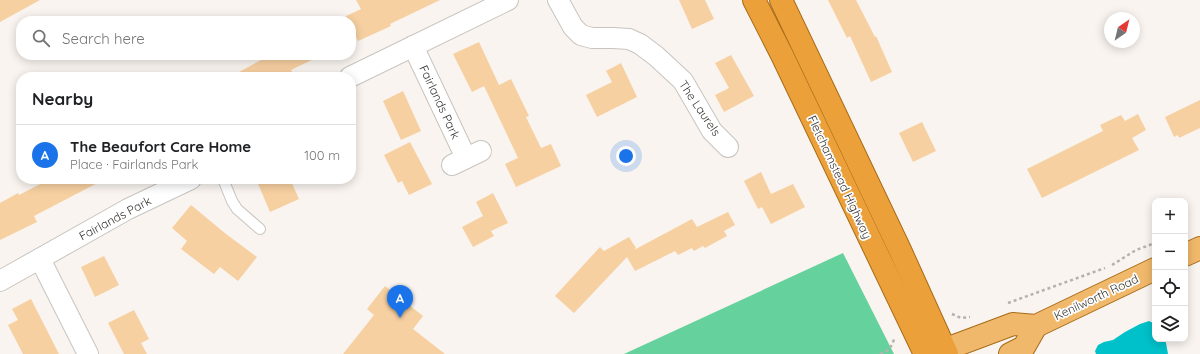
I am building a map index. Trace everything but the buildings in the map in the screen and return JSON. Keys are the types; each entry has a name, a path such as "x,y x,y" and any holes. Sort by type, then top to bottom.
{"highway":[{"name":"Fletchamstead Highway","path":"754,0 938,353"},
{"name":"Fletchamstead Highway","path":"781,0 897,243 938,353"}],"main road":[{"path":"1188,254 1200,248"},
{"name":"Kenilworth Road","path":"1036,326 1153,270"},
{"path":"938,353 1013,324 1036,326 1024,348 1010,354"}],"street":[{"path":"356,74 508,0"},
{"name":"The Laurels","path":"558,0 573,27 581,35 592,38 629,39 640,44 656,56 683,80 712,131 728,147"},
{"name":"Fairlands Park","path":"413,46 466,158"},
{"name":"Fairlands Park","path":"0,281 128,209 180,184"},
{"path":"40,259 88,354"}],"lane":[{"path":"225,184 237,209 260,229"}],"path":[{"path":"1005,304 1110,267 1136,250 1152,244"},
{"path":"948,309 951,313 961,318 972,316"},
{"path":"880,354 887,351 892,346 894,335"}],"green space":[{"path":"843,253 894,354 624,354"}],"water":[{"path":"1149,321 1152,322 1152,342 1166,342 1168,354 1096,354 1095,351 1098,345 1113,340 1140,324"}],"place":[{"name":"The Beaufort Care Home","path":"400,318"}]}
